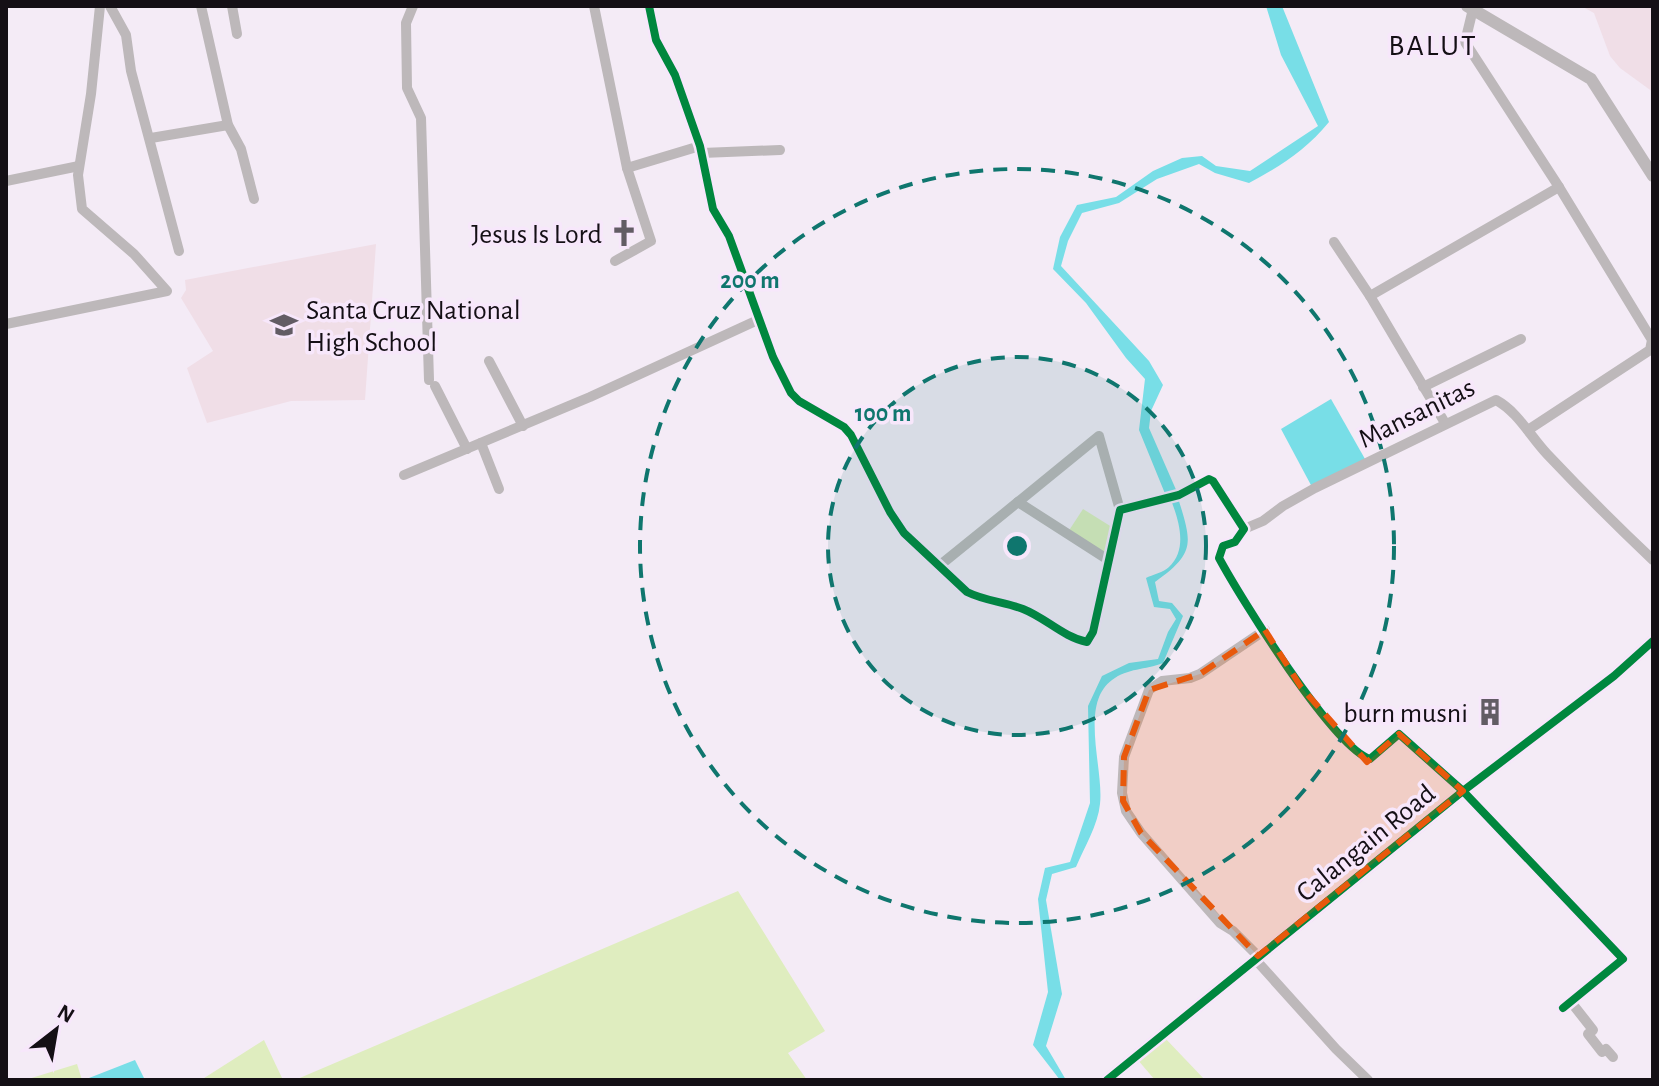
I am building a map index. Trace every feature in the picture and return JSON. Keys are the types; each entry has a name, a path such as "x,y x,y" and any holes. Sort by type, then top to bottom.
{"street":[{"path":"6,324 167,291 134,254 82,209 78,175 100,6"},
{"path":"110,6 126,35 131,71 179,251"},
{"path":"201,6 228,125 241,149 254,199"},
{"path":"232,6 237,34"},
{"path":"413,6 406,23 407,88 421,118 432,383 467,449"},
{"path":"594,6 627,168 651,241 615,261"},
{"path":"649,6 656,40 675,75 701,150 713,209 729,236 773,357 791,393 819,415 844,427 897,523 939,566 967,592 1027,611 1087,642 1093,632 1120,510 1099,436 939,566"},
{"path":"1528,430 1650,350 1652,340 1559,187 1465,42 1470,8 1591,79 1653,176"},
{"path":"151,138 228,125"},
{"path":"627,168 701,150 780,150"},
{"path":"6,181 79,166"},
{"path":"1370,296 1559,187"},
{"path":"1334,242 1370,296 1445,423"},
{"path":"404,475 523,426 760,319"},
{"path":"1423,387 1521,339"},
{"path":"489,361 523,426"},
{"name":"Mansanitas","path":"1265,630 1219,558 1223,546 1235,542 1244,529 1315,488 1496,400 1653,560"},
{"path":"481,443 499,489"},
{"path":"1120,510 1179,495 1209,479 1244,529"},
{"path":"1018,502 1110,561"},
{"path":"1368,1080 1336,1049 1233,931 1220,923 1141,833 1126,811 1122,793 1124,757 1149,690 1162,681 1200,674 1265,630 1326,720 1361,756 1370,759 1399,734 1463,791 1623,959 1567,1005 1593,1030 1588,1034 1602,1052 1606,1049 1613,1057"},
{"name":"Calangain Road","path":"1107,1080 1463,791 1603,685 1653,641"}],"highlighted area":[{"path":"1265,630 1301,687 1367,762 1399,734 1463,791 1258,956 1141,833 1123,801 1124,757 1149,690 1200,674"}],"shaded area":[{"path":"1581,6 1653,6 1653,92 1620,68 1610,56 1594,13"},
{"name":"Santa Cruz National High School","path":"376,244 365,400 291,401 207,423 187,368 213,351 181,298 186,290 185,280"}],"green space":[{"path":"1083,509 1115,529 1109,557 1068,532"},
{"path":"738,891 825,1031 788,1053 807,1080 295,1080"},
{"path":"1164,1037 1205,1080 1155,1080 1137,1059"},
{"path":"264,1040 283,1080 201,1080"},
{"path":"77,1064 82,1080 25,1080"}],"water":[{"path":"1266,6 1282,6 1329,122 1292,157 1249,183 1215,173 1199,164 1157,179 1119,203 1082,213 1068,241 1061,266 1149,361 1163,385 1151,411 1149,428 1177,492 1166,496 1139,430 1145,379 1086,303 1053,269 1060,237 1077,205 1116,197 1153,171 1182,158 1202,156 1216,166 1250,171 1318,126 1281,55"},
{"path":"1331,399 1365,459 1312,487 1281,429"},
{"path":"1178,498 1186,526 1187,546 1178,563 1155,582 1159,601 1172,603 1183,616 1163,663 1124,673 1102,691 1095,721 1099,812 1076,867 1052,874 1046,900 1062,994 1046,1046 1066,1080 1060,1080 1033,1045 1048,992 1038,899 1045,868 1070,862 1090,803 1088,706 1102,676 1129,663 1158,659 1176,619 1170,609 1154,607 1146,578 1167,569 1175,560 1180,535 1171,500"},
{"path":"135,1060 145,1080 89,1078"}],"cycle path":[{"path":"649,6 656,40 675,75 700,146 713,209 729,236 773,357 791,393 799,401 844,427 851,435 904,533 967,592 1023,609 1070,636 1087,642 1093,632 1120,510 1179,495 1209,479 1213,481 1244,529 1235,542 1223,546 1219,558 1288,669 1334,728 1354,749 1370,759 1399,734 1463,791 1623,959 1563,1008"},
{"path":"1107,1080 1463,791 1614,676 1653,641"}],"place":[{"name":"Jesus Is Lord","path":"624,233"},
{"name":"Santa Cruz National High School","path":"284,325"},
{"name":"burn musni","path":"1490,712"}],"district":[{"name":"BALUT","path":"1433,45"}]}
